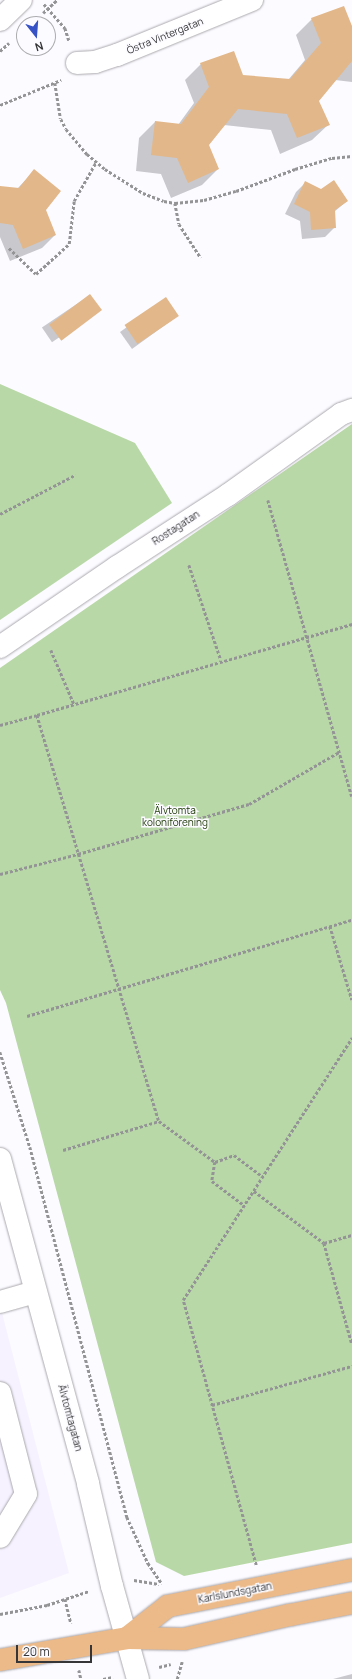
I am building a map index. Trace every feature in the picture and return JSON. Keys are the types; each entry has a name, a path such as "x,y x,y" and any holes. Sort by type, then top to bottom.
{"main road":[{"name":"Karlslundsgatan","path":"127,1638 168,1606 352,1570"},
{"name":"Karlslundsgatan","path":"0,1660 127,1638 184,1639 290,1615 352,1603"}],"street":[{"path":"0,20 21,0"},
{"name":"Östra Vintergatan","path":"77,63 95,62 117,55 252,0"},
{"name":"Rostagatan","path":"0,647 117,567 228,495 340,414 352,410"},
{"name":"Älvtomtagatan","path":"0,1162 88,1484 112,1586 138,1679"},
{"path":"0,1302 36,1292"},
{"path":"0,1393 26,1494 0,1538"}],"path":[{"path":"0,105 55,83 61,119 66,129 87,154 96,162 147,195 175,203 218,197 295,169 332,158 352,156"},
{"path":"9,248 36,274 68,244 74,201 96,162"},
{"path":"175,203 179,224 201,258"},
{"path":"0,514 75,475"},
{"path":"268,500 352,796"},
{"path":"189,565 221,660"},
{"path":"0,725 221,660 352,624"},
{"path":"51,650 74,704"},
{"path":"37,715 159,1121 215,1162"},
{"path":"0,874 78,854 249,804 340,752"},
{"path":"27,1016 352,920"},
{"path":"330,926 352,1000"},
{"path":"256,1567 183,1300 352,1038"},
{"path":"0,1052 30,1147 127,1517 141,1549 164,1589"},
{"path":"63,1150 159,1121"},
{"path":"215,1162 234,1155 263,1177"},
{"path":"215,1162 212,1181 244,1205"},
{"path":"254,1191 324,1243 352,1344"},
{"path":"324,1243 352,1235"},
{"path":"212,1405 352,1366"},
{"path":"0,1614 47,1605 84,1593"},
{"path":"177,1679 182,1661 180,1655"}],"shaded area":[{"path":"0,1305 69,1573 0,1598"}],"green space":[{"path":"0,384 135,443 172,503 0,620"},
{"name":"Älvtomta koloniförening","path":"352,424 352,1543 184,1576 156,1562 6,1003 0,990 0,668"}],"building":[{"path":"344,6 352,26 352,61 319,101 330,125 297,138 287,114 238,109 209,145 219,169 188,183 177,158 151,155 155,121 181,124 209,87 200,63 234,51 243,75 290,79 321,43 311,18"},
{"path":"34,169 61,191 46,210 56,235 23,249 13,225 0,223 0,186 19,188"},
{"path":"334,180 348,201 335,210 336,228 311,230 310,212 294,204 305,181 321,189"},
{"path":"90,294 102,310 61,341 49,325"},
{"path":"166,297 179,316 137,344 125,325"}]}
